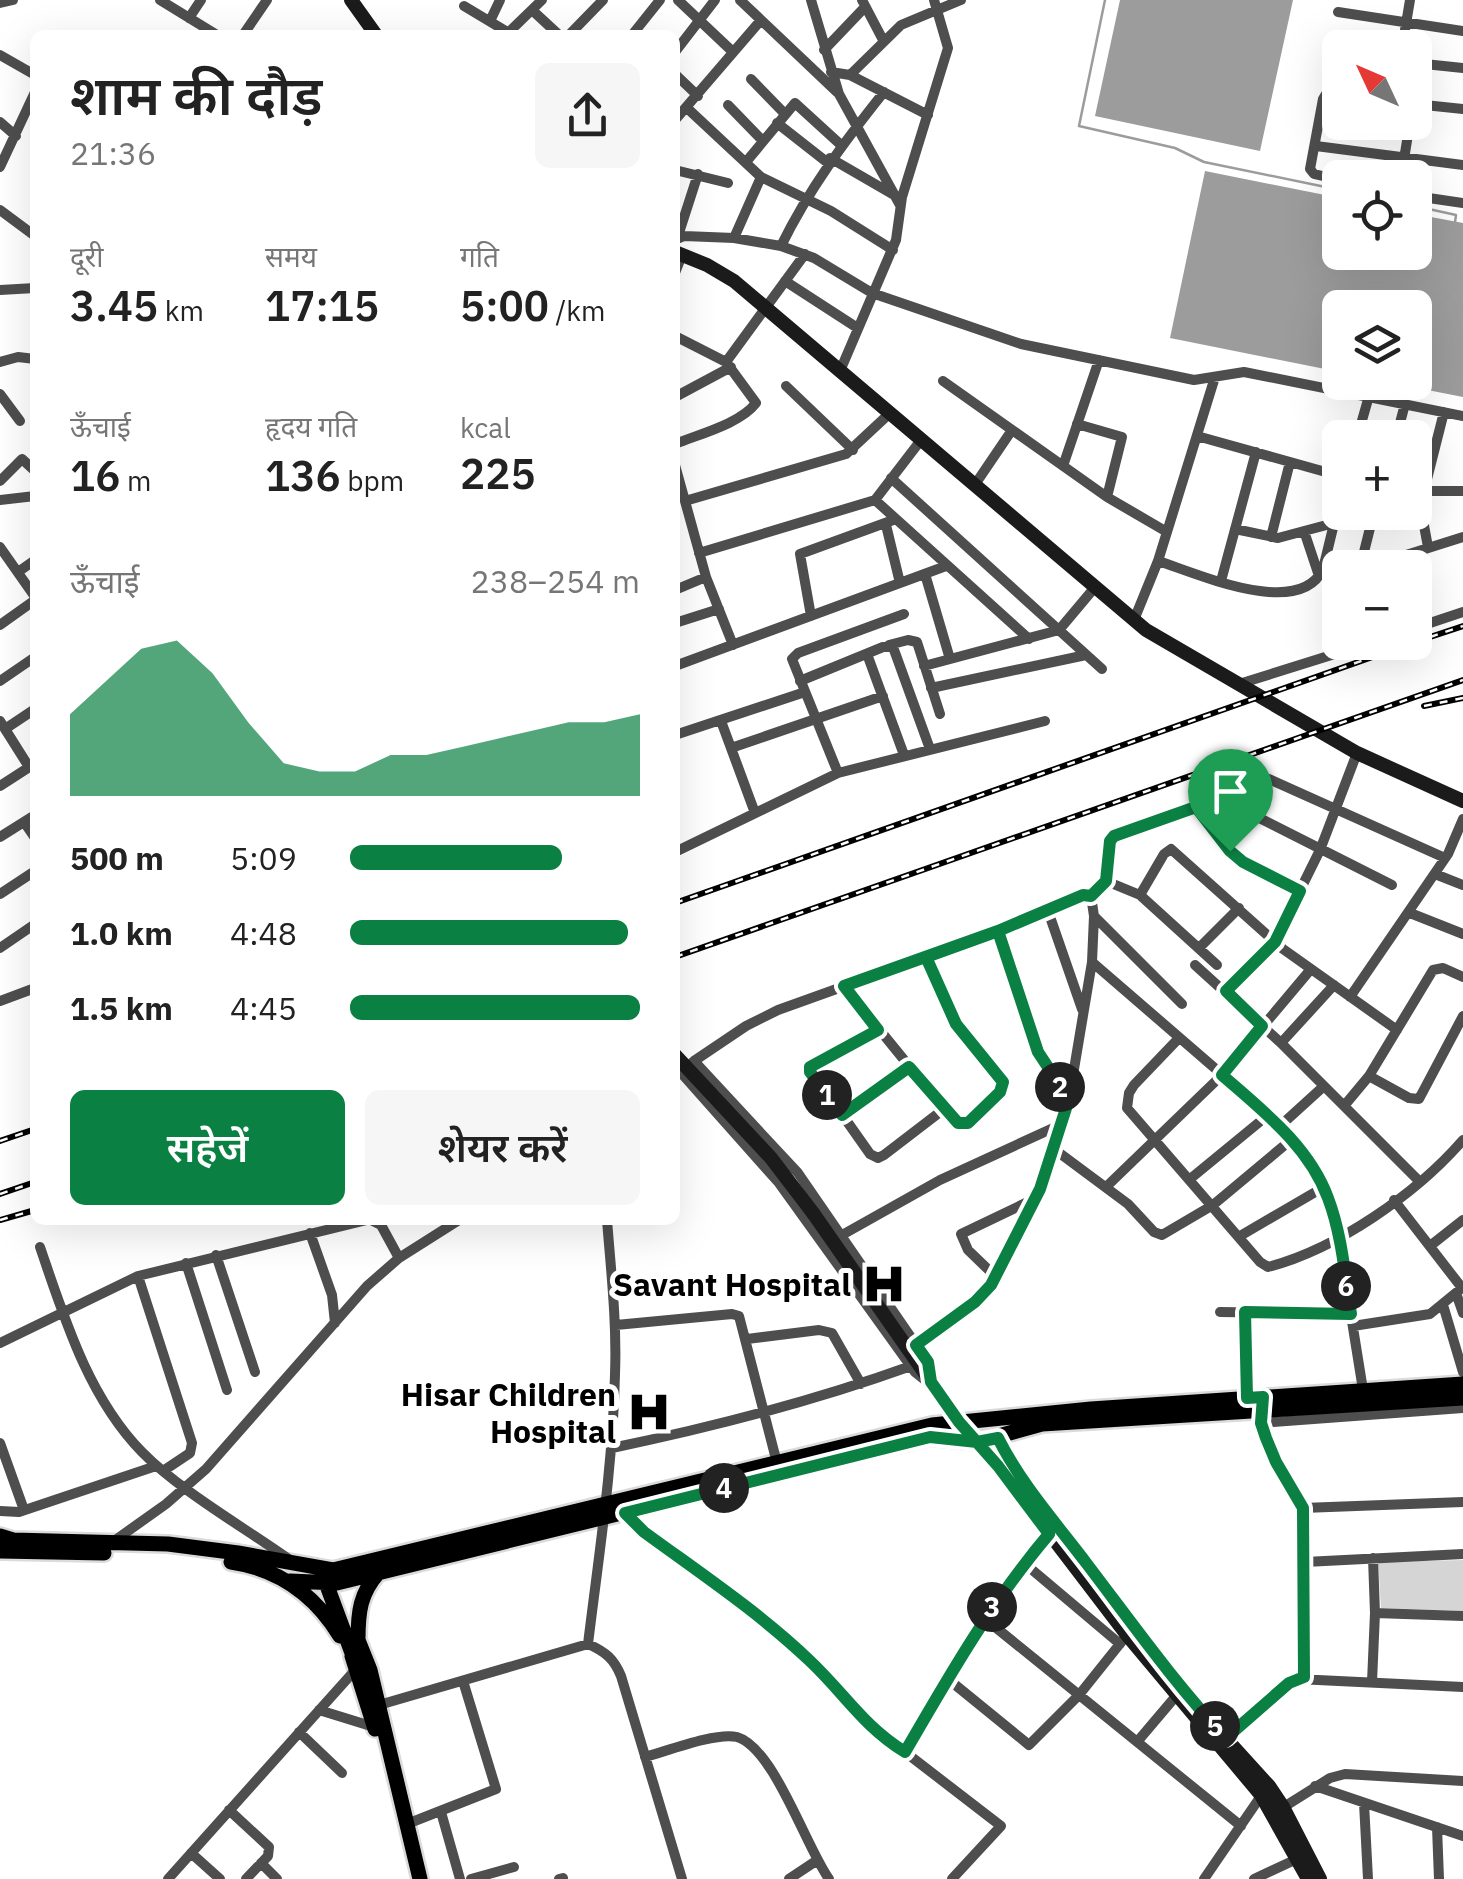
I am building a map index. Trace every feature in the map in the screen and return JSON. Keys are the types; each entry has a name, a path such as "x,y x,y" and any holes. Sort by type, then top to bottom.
{"main road":[{"path":"332,1579 604,1511 930,1437 977,1442 1042,1424 1258,1407 1463,1384"},
{"path":"1364,1396 1463,1398"},
{"path":"624,1507 776,1463 932,1425 1258,1407"},
{"path":"1,1548 166,1553 332,1579 380,1572 604,1511"},
{"path":"1,1548 13,1540 168,1544 238,1552 294,1573 334,1626 357,1666"},
{"path":"358,1640 360,1602 367,1586 380,1572"},
{"path":"332,1579 358,1640 379,1705 420,1879"},
{"path":"332,1579 374,1727 410,1879"}],"street":[{"path":"0,3 13,0"},
{"path":"160,0 191,15"},
{"path":"172,0 205,28"},
{"path":"191,15 201,0"},
{"path":"246,30 266,0"},
{"path":"350,0 369,30"},
{"path":"490,21 500,0"},
{"path":"512,30 542,0"},
{"path":"574,30 604,0"},
{"path":"636,30 660,0"},
{"path":"678,0 733,52"},
{"path":"680,46 715,0"},
{"path":"740,0 754,4 761,20 839,94"},
{"path":"810,0 839,94 897,201"},
{"path":"850,75 901,26 936,4 960,0"},
{"path":"1405,30 1410,0"},
{"path":"824,50 864,4 883,40"},
{"path":"840,371 893,250 897,201 948,48 936,4"},
{"path":"464,6 502,30"},
{"path":"532,10 554,30"},
{"path":"1338,12 1463,31"},
{"path":"680,115 761,20"},
{"path":"0,55 30,72"},
{"path":"1432,65 1463,68"},
{"path":"830,72 850,75 928,115"},
{"path":"680,79 698,96"},
{"path":"752,79 781,118 829,160 897,201"},
{"path":"781,246 829,160 884,92"},
{"path":"746,162 793,103 842,145"},
{"path":"0,168 30,104"},
{"path":"728,105 762,140"},
{"path":"1322,106 1310,172 1322,175"},
{"path":"1432,106 1463,109"},
{"path":"687,108 761,177 805,197 893,250"},
{"path":"0,122 16,136"},
{"path":"1404,158 1407,140"},
{"path":"1316,146 1463,164"},
{"path":"680,171 728,183"},
{"path":"680,236 698,174"},
{"path":"734,238 761,177"},
{"path":"1432,198 1463,203"},
{"path":"0,210 30,232"},
{"path":"680,246 734,238 781,246 804,254 872,293 996,338 1194,380 1244,372 1322,387"},
{"path":"680,248 767,308 1134,620 1357,753 1463,801"},
{"path":"680,394 729,364 804,254"},
{"path":"785,281 856,328"},
{"path":"0,290 30,288"},
{"path":"680,339 729,364 756,400 755,406 680,442"},
{"path":"1,361 30,357"},
{"path":"1062,466 1099,360"},
{"path":"1134,620 1158,561 1215,377"},
{"path":"943,381 1107,497 1167,532"},
{"path":"786,386 853,450"},
{"path":"0,394 20,421"},
{"path":"1387,400 1463,416"},
{"path":"1401,420 1406,404"},
{"path":"1432,453 1444,412"},
{"path":"733,645 682,507 840,456 853,450 890,413"},
{"path":"1077,424 1122,438 1107,497"},
{"path":"974,486 1012,430"},
{"path":"1196,436 1322,471"},
{"path":"699,553 876,500 921,440"},
{"path":"1221,581 1256,452"},
{"path":"0,481 22,459 30,466"},
{"path":"1271,537 1290,462"},
{"path":"892,478 1102,669"},
{"path":"1432,493 1463,492"},
{"path":"0,500 30,497"},
{"path":"876,500 891,522 1029,639"},
{"path":"891,522 900,583"},
{"path":"811,616 800,554 891,522"},
{"path":"1235,530 1271,537 1322,527"},
{"path":"1158,561 1252,591 1305,587 1319,576 1332,530"},
{"path":"1425,530 1428,547"},
{"path":"1304,531 1319,576"},
{"path":"1419,550 1463,536"},
{"path":"0,546 30,591"},
{"path":"18,572 30,564"},
{"path":"680,664 946,566"},
{"path":"924,574 950,659"},
{"path":"680,588 706,578"},
{"path":"924,666 1059,630 1096,586"},
{"path":"0,624 30,603"},
{"path":"680,621 720,609"},
{"path":"1432,622 1463,612"},
{"path":"838,773 792,663 794,656 904,614"},
{"path":"680,733 803,687 888,645 912,640 916,642 940,714"},
{"path":"888,645 896,650 930,749"},
{"path":"867,654 904,755"},
{"path":"932,688 1086,655"},
{"path":"1238,684 1322,658"},
{"path":"0,681 30,660"},
{"path":"731,748 882,696"},
{"path":"30,712 3,725 30,762"},
{"path":"680,850 838,773 1045,720"},
{"path":"721,721 755,813"},
{"path":"1226,991 1275,942 1320,850 1357,753"},
{"path":"0,786 30,766"},
{"path":"1091,896 1106,881 1110,841 1114,836 1269,779 1446,858"},
{"path":"1220,798 1392,884"},
{"path":"1196,807 1236,857 1300,891"},
{"path":"0,838 30,819"},
{"path":"1350,997 1446,858 1463,819"},
{"path":"1140,894 1171,848 1275,942 1396,1030"},
{"path":"0,894 30,874"},
{"path":"1435,874 1463,885"},
{"path":"1106,881 1140,894 1216,965"},
{"path":"680,1068 763,1017 998,931 1083,895 1091,896"},
{"path":"916,1345 975,1302 996,1277 1035,1198 1069,1099 1092,962 1091,896"},
{"path":"1199,948 1239,908"},
{"path":"1048,911 1083,1010"},
{"path":"1410,913 1463,934"},
{"path":"1094,916 1182,1004"},
{"path":"0,948 30,927"},
{"path":"998,931 1038,1052 1069,1099"},
{"path":"844,986 944,1109 964,1125 1000,1092 1003,1082 956,1024 926,957"},
{"path":"1092,962 1280,1126 1324,1187 1339,1240 1364,1396"},
{"path":"1195,965 1419,1181"},
{"path":"1344,1106 1369,1076 1433,970 1442,968 1463,976"},
{"path":"1106,1187 1222,1075 1311,969"},
{"path":"1280,1044 1334,986"},
{"path":"0,1001 30,990"},
{"path":"1369,1076 1408,1098 1419,1098 1463,1016"},
{"path":"878,1030 810,1067 870,1154 878,1158 944,1109"},
{"path":"1178,1038 1134,1085 1126,1100 1127,1108 1268,1267 1339,1240 1419,1181 1463,1140"},
{"path":"1451,1041 1463,1045"},
{"path":"680,1060 770,1158 814,1213 959,1422 1053,1530"},
{"path":"694,1061 798,1172 928,1362 931,1382"},
{"path":"842,1115 909,1067"},
{"path":"680,1071 779,1183 911,1366 931,1382"},
{"path":"1280,1126 1324,1086"},
{"path":"1190,1179 1268,1115"},
{"path":"842,1235 926,1186 1062,1124"},
{"path":"1054,1149 1106,1187 1158,1235 1213,1204 1292,1139"},
{"path":"1240,1236 1324,1187"},
{"path":"996,1277 963,1244 961,1234 1035,1198"},
{"path":"1394,1200 1461,1289 1463,1312"},
{"path":"1430,1246 1463,1220"},
{"path":"0,1343 138,1276 310,1234 332,1225"},
{"path":"382,1225 399,1258"},
{"path":"110,1544 187,1487 350,1306 399,1258 451,1225"},
{"path":"588,1644 612,1448 616,1325 607,1225"},
{"path":"310,1234 332,1295 335,1323"},
{"path":"40,1248 63,1313 105,1401 138,1449 294,1573"},
{"path":"216,1255 255,1372"},
{"path":"186,1263 227,1390"},
{"path":"0,1511 24,1510 159,1468 190,1453 191,1438 138,1276"},
{"path":"1220,1312 1352,1320 1416,1318 1442,1305 1461,1289"},
{"path":"332,1295 350,1306"},
{"path":"1442,1305 1463,1372"},
{"path":"1245,1312 1258,1407 1276,1462 1303,1508 1304,1677"},
{"path":"616,1325 739,1316 766,1410 776,1463"},
{"path":"747,1340 819,1330 832,1333 861,1384"},
{"path":"612,1448 684,1433 861,1384 911,1366"},
{"path":"1258,1407 1463,1408"},
{"path":"998,1438 1053,1530 1127,1635 1176,1696 1265,1791"},
{"path":"0,1443 24,1510"},
{"path":"1303,1508 1463,1502"},
{"path":"624,1507 644,1532 799,1651 872,1730 1002,1826 952,1879"},
{"path":"905,1752 984,1618 1053,1530"},
{"path":"1305,1562 1463,1554"},
{"path":"1372,1682 1373,1558"},
{"path":"1024,1563 1127,1635 1226,1738 1278,1810 1320,1879"},
{"path":"1375,1613 1463,1616"},
{"path":"984,1618 1241,1826"},
{"path":"948,1679 1028,1745 1079,1695 1127,1635"},
{"path":"379,1705 588,1644 614,1660 682,1879"},
{"path":"168,1879 357,1666"},
{"path":"1226,1738 1289,1683 1304,1677 1463,1687"},
{"path":"407,1824 496,1789 462,1680"},
{"path":"1137,1742 1176,1696"},
{"path":"320,1710 374,1727"},
{"path":"299,1732 342,1773"},
{"path":"646,1756 734,1736 746,1742 783,1788 816,1860 829,1879"},
{"path":"1278,1810 1315,1786 1345,1774 1463,1782"},
{"path":"1315,1786 1463,1836"},
{"path":"1210,1877 1265,1791"},
{"path":"1364,1803 1368,1879"},
{"path":"229,1810 270,1847 268,1856 246,1879"},
{"path":"1278,1810 1308,1879"},
{"path":"441,1812 460,1879"},
{"path":"1437,1827 1439,1879"},
{"path":"190,1853 220,1879"},
{"path":"1254,1879 1299,1858"},
{"path":"789,1879 816,1860"},
{"path":"260,1864 277,1879"},
{"path":"471,1879 514,1867"}],"shaded area":[{"path":"1120,0 1293,0 1260,151 1095,116"},
{"path":"1205,171 1322,194 1322,270 1432,270 1432,217 1463,223 1463,397 1432,391 1432,290 1322,290 1322,368 1170,338"},
{"path":"1463,1560 1463,1611 1381,1608 1378,1562"}],"waterway":[{"path":"1105,0 1079,126 1175,148 1204,162 1322,186"},
{"path":"1432,210 1456,215 1455,222"}],"railway":[{"path":"1432,636 1463,626"},
{"path":"680,901 1364,660"},
{"path":"680,955 1463,680"},
{"path":"1424,706 1463,698"},
{"path":"0,1141 30,1131"},
{"path":"0,1194 30,1184"},
{"path":"0,1220 30,1211"}],"place":[{"name":"Savant Hospital","path":"884,1284"},
{"name":"Hisar Children Hospital","path":"649,1412"}],"route":[{"path":"1230,851 1196,807 1114,836 1110,841 1106,881 1091,896 1083,895 998,931 844,986 878,1030 810,1067 842,1115 909,1067 958,1123 968,1123 1000,1092 1003,1082 956,1024 926,957 998,931 1038,1052 1069,1099 1040,1189 991,1285 975,1302 916,1345 928,1362 931,1382 959,1422 977,1442 998,1466 1049,1534 984,1618 905,1752 872,1730 828,1678 789,1642 630,1521 625,1513 930,1437 977,1442 998,1438 1014,1468 1132,1624 1190,1700 1226,1738 1289,1683 1304,1677 1303,1508 1266,1438 1260,1410 1263,1397 1247,1398 1245,1312 1351,1314 1336,1222 1324,1187 1309,1161 1276,1121 1222,1075 1262,1026 1226,991 1275,942 1300,891 1243,862 1230,851"}]}
